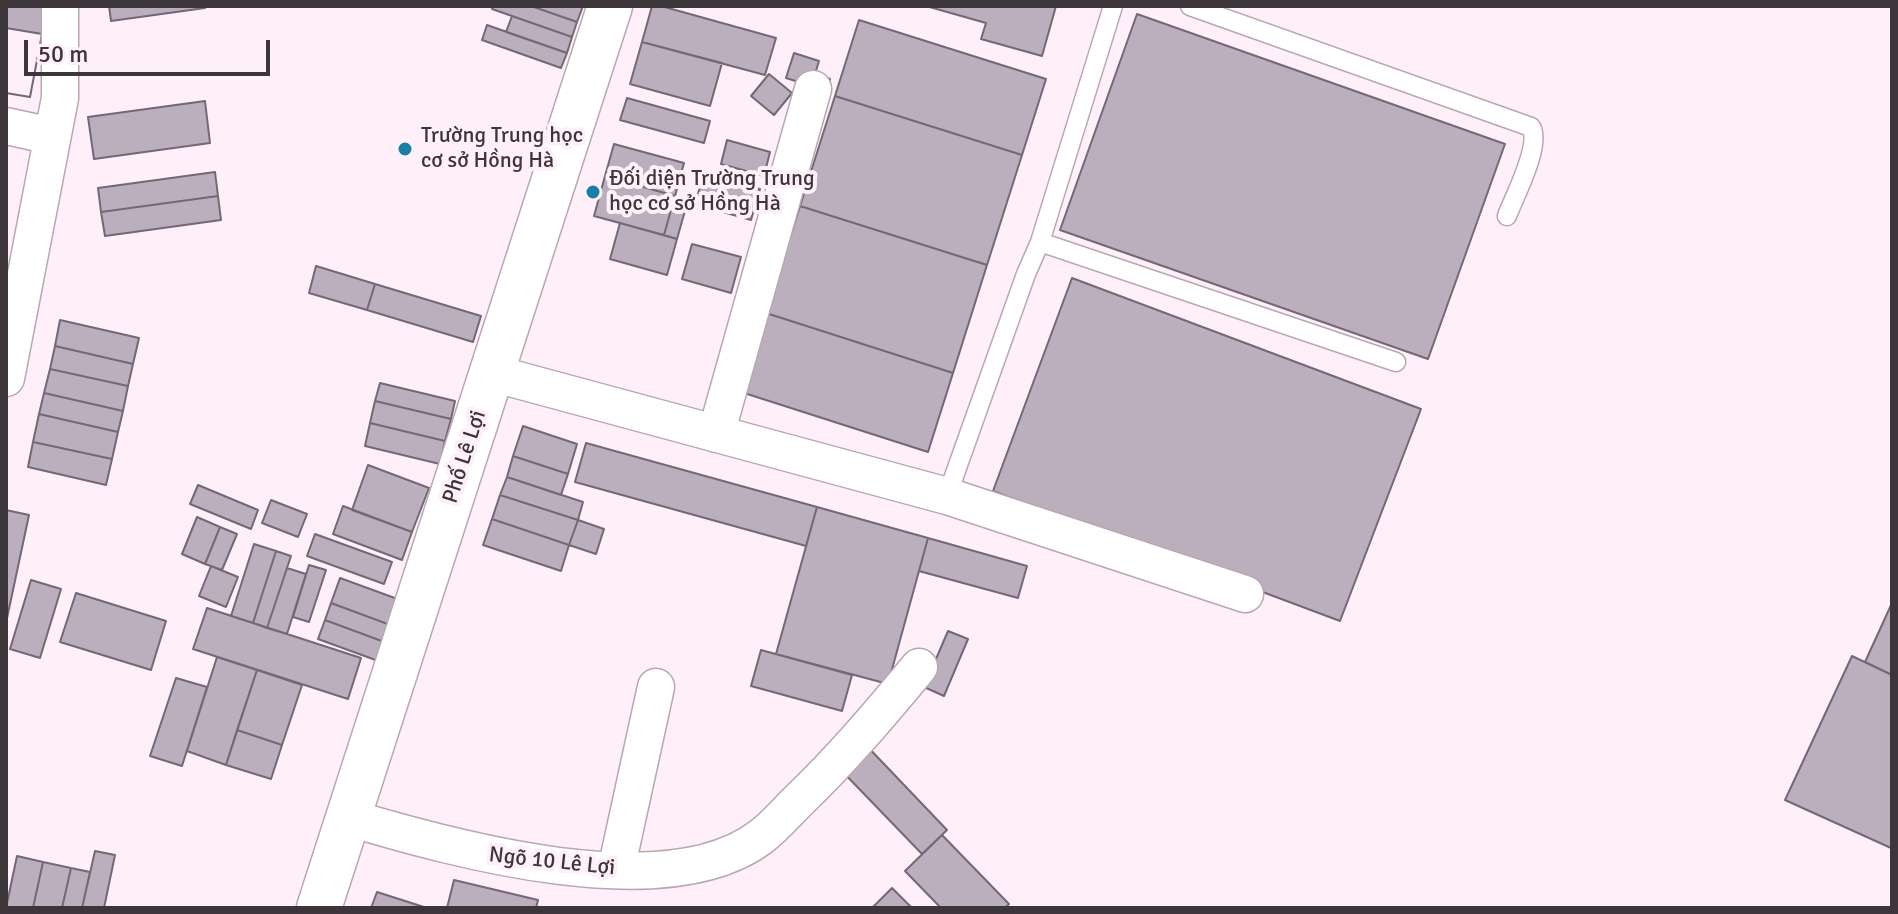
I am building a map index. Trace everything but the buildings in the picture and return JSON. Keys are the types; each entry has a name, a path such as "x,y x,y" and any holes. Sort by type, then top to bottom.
{"main road":[{"name":"Phố Lê Lợi","path":"319,908 610,6"}],"street":[{"path":"6,378 22,214 52,136 60,98 60,6"},
{"path":"716,434 813,89"},
{"path":"6,126 52,136"},
{"path":"492,373 947,496 1245,594"},
{"name":"Ngõ 10 Lê Lợi","path":"350,818 480,854 600,871 677,867 729,856 762,836 843,758 919,667"},
{"path":"616,870 656,687"}],"lane":[{"path":"947,496 1040,242 1113,6"},
{"path":"1190,6 1531,127 1534,133 1533,148 1507,216"},
{"path":"1040,242 1396,362"}],"place":[{"name":"Trường Trung học cơ sở Hồng Hà","path":"405,149"},
{"name":"Đối diện Trường Trung học cơ sở Hồng Hà","path":"593,192"}]}
